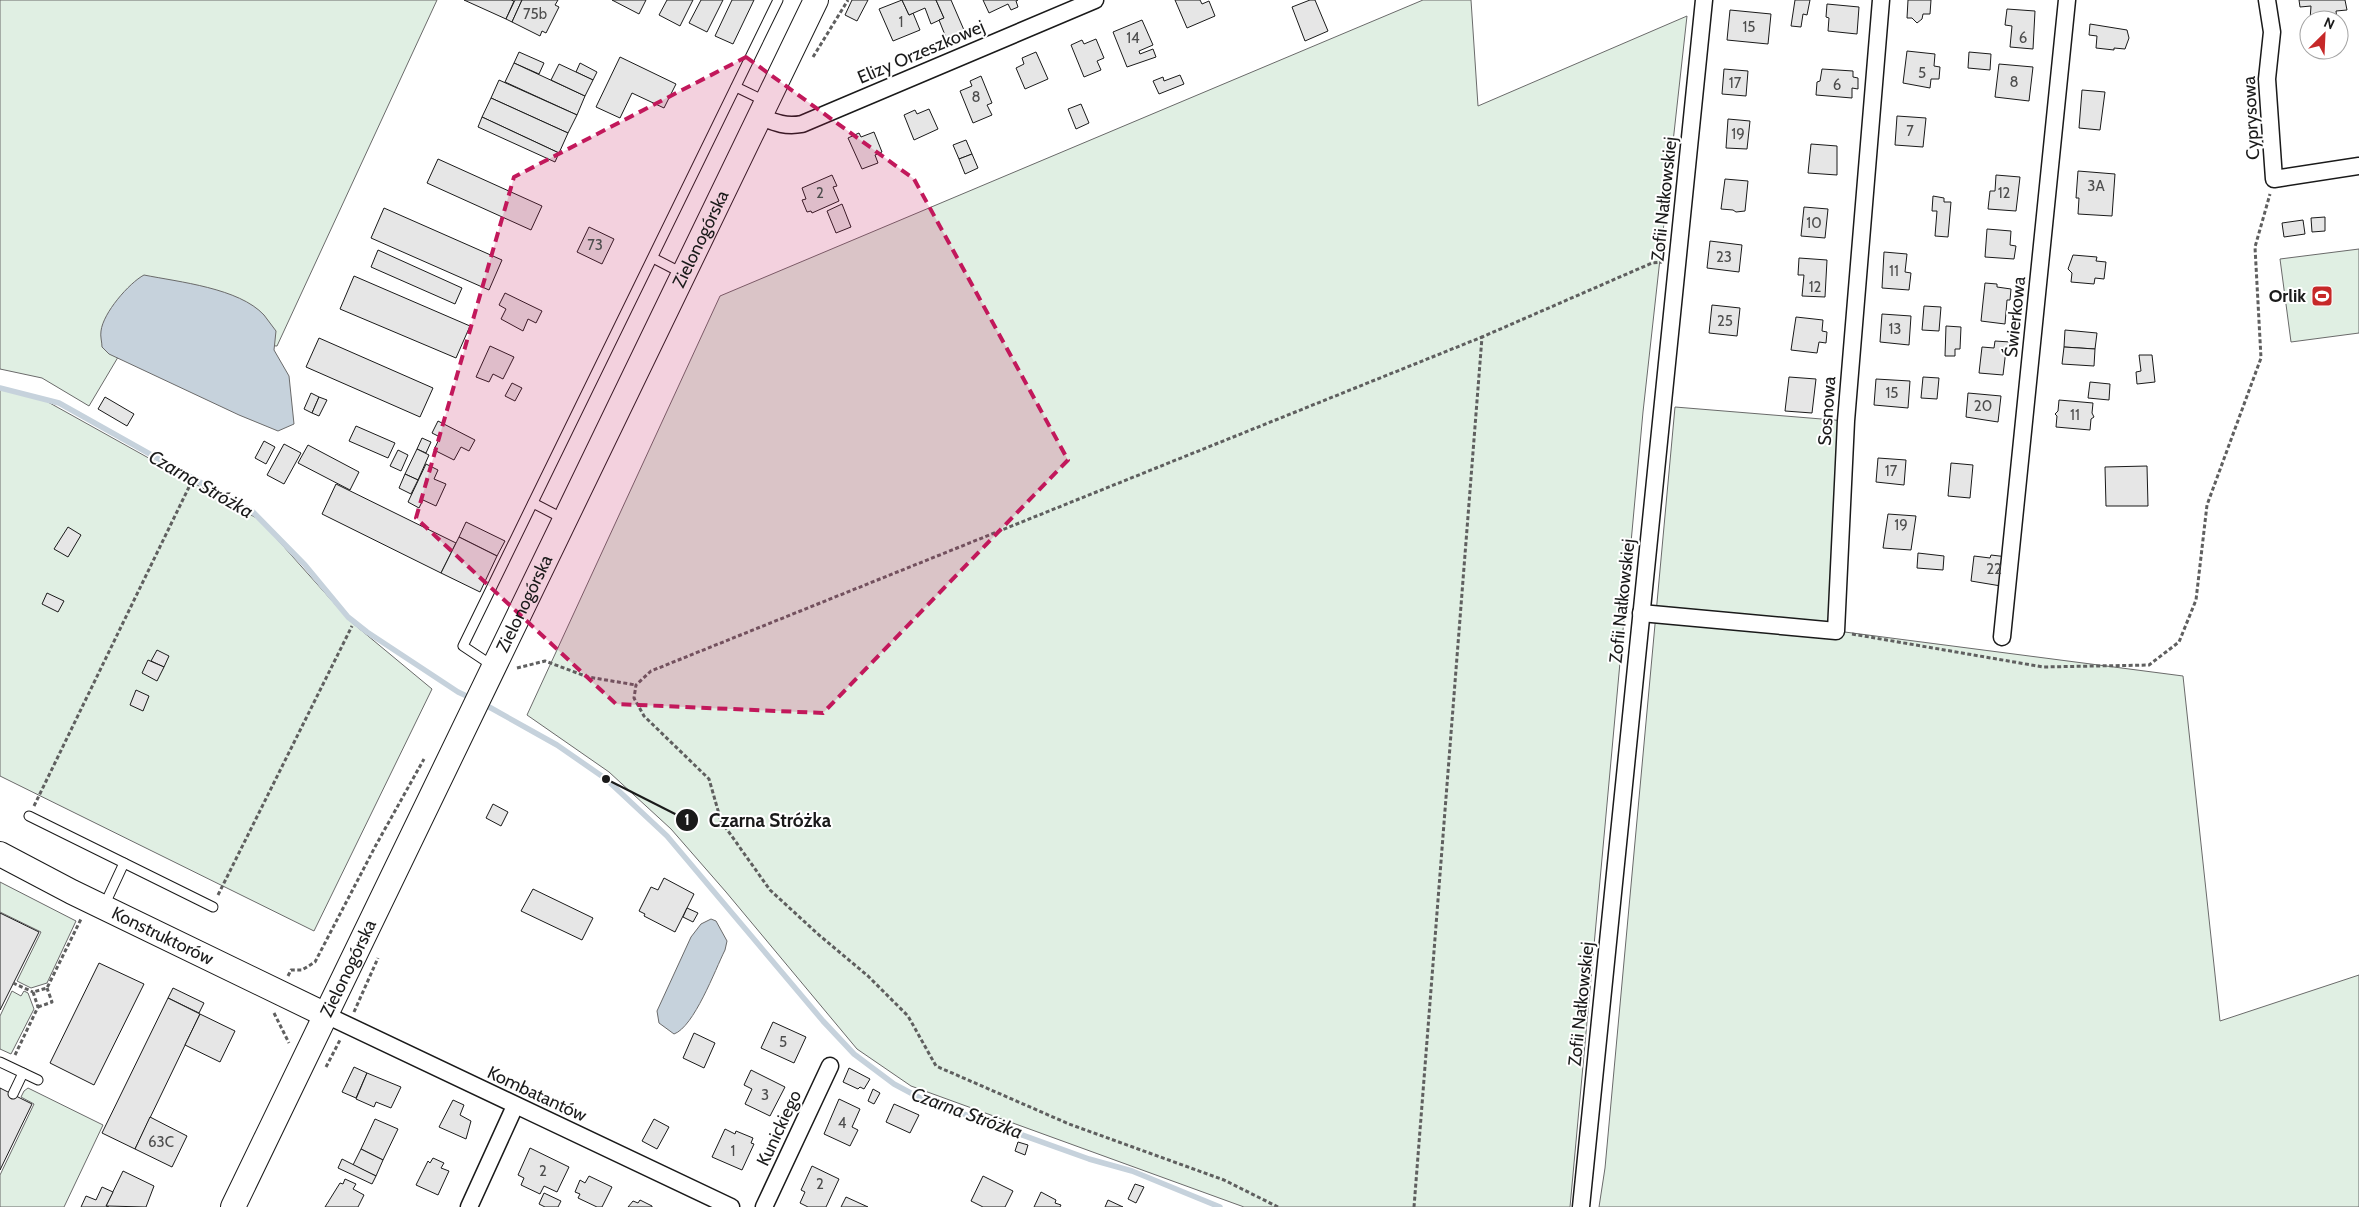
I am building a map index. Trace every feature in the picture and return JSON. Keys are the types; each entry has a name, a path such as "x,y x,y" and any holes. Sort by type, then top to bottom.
{"street":[{"name":"Zielonogórska","path":"233,1207 491,677 816,0"},
{"name":"Elizy Orzeszkowej","path":"764,110 776,124 790,126 802,124 1095,0"},
{"name":"Zofii Nałkowskiej","path":"1581,1207 1704,0"},
{"name":"Sosnowa","path":"1836,631 1846,422 1881,0"},
{"name":"Świerkowa","path":"2002,637 2067,0"},
{"name":"Cyprysowa","path":"2267,0 2272,32 2268,79 2274,179 2359,166"},
{"path":"1642,613 1836,631"},
{"name":"Konstruktorów","path":"0,854 326,1015"},
{"name":"Kombatantów","path":"326,1015 730,1207"},
{"name":"Kunickiego","path":"764,1207 830,1066"},
{"path":"469,1207 515,1106"}],"lane":[{"path":"491,677 463,646 778,0"},
{"path":"736,87 764,110"},
{"path":"653,258 684,275"},
{"path":"533,503 566,520"},
{"path":"30,816 212,907"},
{"path":"104,907 124,863"},
{"path":"0,1062 38,1080"},
{"path":"13,1094 23,1073"}],"path":[{"path":"1836,631 2043,667 2149,664 2179,642 2196,600 2207,505 2261,358 2255,247 2274,179"},
{"path":"1278,1207 1224,1180 1069,1124 936,1066 908,1016 868,976 818,935 770,890 721,821 709,779 644,716 634,698 636,685 651,671 1482,337 1652,263 1677,262"},
{"path":"1414,1207 1482,337"},
{"path":"30,816 189,487"},
{"path":"212,907 352,626"},
{"path":"491,677 508,670 545,661 588,677 636,685"},
{"path":"285,1051 290,1042 272,1010 280,992 291,970 302,970 315,962 376,845 426,755"},
{"path":"13,1058 38,1007 52,1002 47,988 82,919"},
{"path":"14,983 33,992 47,988"},
{"path":"33,992 38,1007"}],"highlighted area":[{"path":"746,57 914,179 1068,460 823,713 616,704 416,518 514,177"}],"green space":[{"path":"0,0 437,0 277,346 130,337 89,406 42,378 0,369"},
{"path":"1423,0 1471,0 1478,106 1687,16 1643,412 1570,1207 1244,1207 911,1086 857,1049 671,829 609,772 527,715 720,296"},
{"name":"Orlik","path":"2359,249 2359,333 2291,342 2280,259"},
{"path":"0,388 39,397 260,520 350,621 432,689 314,931 0,776"},
{"path":"1675,407 1846,421 1837,631 2183,676 2220,1021 2359,975 2359,1207 1599,1207 1605,1168"},
{"path":"0,882 76,921 47,983 31,988 17,981 41,932 0,912"},
{"path":"12,991 21,996 24,991 28,993 34,1009 11,1054 0,1049 0,1016"},
{"path":"28,1088 103,1125 64,1207 0,1207 0,1175 34,1104 21,1097"}],"shaded area":[{"path":"144,275 224,292 240,298 264,315 276,331 274,350 289,376 294,424 278,431 239,415 109,354 102,347 101,333 106,316 118,299"},
{"path":"711,919 716,921 727,941 725,950 696,1010 682,1029 674,1034 659,1023 657,1011 691,937 701,924"}],"building":[{"path":"464,0 511,0 514,1 506,19"},
{"path":"515,0 522,0 512,22 506,19"},
{"path":"522,0 558,0 555,5 559,7 546,33 542,31 540,36 512,22"},
{"path":"612,0 646,0 639,14"},
{"path":"667,0 693,0 680,26 659,15"},
{"path":"701,0 723,0 707,32 689,23"},
{"path":"732,0 754,0 733,44 715,36"},
{"path":"852,0 868,0 857,21 845,15"},
{"path":"902,0 909,15 913,13 920,30 893,41 879,9"},
{"path":"902,0 936,0 944,18 931,24 925,8 909,15"},
{"path":"936,0 951,0 967,37 949,45 939,20 944,18"},
{"path":"983,0 1018,0 1016,1 1018,7 1011,10 1008,4 989,13"},
{"path":"1175,0 1200,0 1202,4 1209,1 1215,16 1187,28"},
{"path":"1315,0 1328,31 1305,41 1292,7"},
{"path":"1795,0 1810,0 1807,15 1803,14 1801,27 1791,26"},
{"path":"1908,0 1931,0 1930,14 1923,14 1922,19 1917,23 1912,18 1907,18"},
{"path":"2299,0 2345,0 2347,10 2311,10 2311,6 2300,7"},
{"path":"1827,4 1859,7 1857,34 1828,31"},
{"path":"2007,9 2035,11 2033,49 2010,47 2012,26 2005,25"},
{"path":"1730,10 1771,14 1768,44 1727,40"},
{"path":"1142,20 1153,45 1139,51 1140,54 1153,49 1156,57 1127,67 1113,32"},
{"path":"2090,24 2127,30 2129,38 2125,49 2096,48 2097,36 2089,35"},
{"path":"1096,39 1104,58 1097,61 1101,70 1084,77 1071,45 1082,40 1084,44"},
{"path":"1907,51 1935,54 1934,66 1940,67 1939,79 1931,79 1930,88 1903,83"},
{"path":"519,52 544,63 539,74 514,63"},
{"path":"1036,52 1048,79 1025,89 1016,68 1024,64 1022,58"},
{"path":"1969,52 1991,54 1990,70 1968,68"},
{"path":"620,57 676,84 664,108 632,93 620,118 596,107"},
{"path":"514,63 585,96 577,115 505,82"},
{"path":"580,63 597,72 593,80 576,72"},
{"path":"559,64 593,80 585,96 551,80"},
{"path":"1999,64 2033,67 2029,101 1995,97"},
{"path":"1724,69 1748,71 1746,96 1722,94"},
{"path":"1822,69 1853,71 1853,77 1858,78 1858,89 1852,88 1852,98 1816,95 1817,82 1820,81"},
{"path":"1180,75 1184,84 1159,94 1153,81 1163,77 1164,81"},
{"path":"981,76 992,103 987,105 992,115 973,123 960,91 972,86 970,81"},
{"path":"499,80 577,115 568,133 491,98"},
{"path":"2082,90 2105,92 2100,130 2079,128"},
{"path":"491,98 568,133 559,153 482,117"},
{"path":"1081,104 1089,123 1076,129 1068,109"},
{"path":"929,109 938,129 914,140 904,115 915,110 917,114"},
{"path":"1897,116 1926,118 1923,147 1895,145"},
{"path":"482,117 559,153 555,162 478,127"},
{"path":"1728,119 1750,121 1747,149 1726,148"},
{"path":"874,132 882,152 875,155 878,163 862,169 848,138 859,133 861,137"},
{"path":"966,140 972,154 959,159 953,145"},
{"path":"1811,144 1837,146 1837,175 1808,173"},
{"path":"972,154 978,168 965,174 959,159"},
{"path":"438,159 542,206 531,230 427,183"},
{"path":"2078,171 2115,174 2112,216 2078,214 2079,198 2076,198"},
{"path":"832,175 837,186 833,187 839,201 812,213 811,211 807,212 802,200 806,199 802,188"},
{"path":"1996,175 2020,177 2016,211 1988,209 1990,191 1995,191"},
{"path":"1725,179 1748,181 1745,211 1736,212 1721,209"},
{"path":"1933,196 1944,198 1944,202 1951,202 1948,237 1935,236 1937,211 1932,211"},
{"path":"842,204 851,227 836,233 827,211"},
{"path":"1804,207 1828,209 1825,238 1801,236"},
{"path":"384,208 502,260 489,290 371,238"},
{"path":"2325,217 2325,231 2312,232 2311,218"},
{"path":"2303,220 2305,234 2284,237 2282,223"},
{"path":"589,227 614,239 602,264 577,252"},
{"path":"1987,229 2011,231 2010,245 2016,246 2014,259 1985,257"},
{"path":"1710,241 1742,245 1739,272 1707,268"},
{"path":"378,250 462,288 455,304 371,267"},
{"path":"1884,252 1907,254 1905,272 1911,273 1909,290 1882,288"},
{"path":"2073,255 2097,257 2096,261 2106,262 2104,279 2095,278 2094,284 2071,282 2072,273 2068,269"},
{"path":"1799,258 1827,260 1825,297 1802,296 1804,275 1798,275"},
{"path":"354,276 470,326 456,358 340,309"},
{"path":"1985,283 1997,284 1997,287 2011,289 2010,300 2007,300 2005,324 1981,321"},
{"path":"505,293 542,311 536,323 528,319 523,331 501,319 506,309 499,305"},
{"path":"1712,305 1740,308 1737,336 1709,333"},
{"path":"1924,306 1941,307 1939,331 1922,330"},
{"path":"1882,314 1911,316 1909,345 1880,342"},
{"path":"1796,317 1823,320 1822,331 1827,332 1826,343 1819,342 1817,353 1791,350"},
{"path":"1946,326 1961,327 1960,349 1955,349 1955,356 1945,356"},
{"path":"2065,330 2097,333 2095,349 2064,347"},
{"path":"319,338 433,388 420,417 306,367"},
{"path":"1995,341 2010,342 2009,350 2006,350 2003,375 1979,373 1982,347 1994,348"},
{"path":"490,346 514,357 503,379 493,374 489,382 476,377"},
{"path":"2064,347 2095,349 2094,366 2062,364"},
{"path":"2139,355 2152,355 2155,382 2137,384 2136,372 2141,371"},
{"path":"1789,377 1816,379 1812,413 1785,411"},
{"path":"1923,377 1939,378 1937,399 1921,398"},
{"path":"1876,379 1910,381 1908,408 1874,405"},
{"path":"2090,382 2110,384 2109,400 2088,398"},
{"path":"512,383 522,388 515,401 505,396"},
{"path":"311,393 319,397 312,413 304,409"},
{"path":"1968,393 2001,396 1998,422 1966,417"},
{"path":"105,397 134,414 127,426 98,409"},
{"path":"319,397 327,400 319,416 312,413"},
{"path":"2059,400 2093,403 2092,413 2094,417 2091,419 2090,430 2056,427 2057,416 2055,414 2058,411"},
{"path":"438,421 475,440 469,451 461,447 454,460 434,450 440,437 432,433"},
{"path":"356,426 395,443 388,458 349,441"},
{"path":"422,438 431,442 426,453 417,449"},
{"path":"264,441 275,447 266,464 255,458"},
{"path":"284,444 301,453 284,484 267,475"},
{"path":"308,445 359,472 350,490 298,463"},
{"path":"417,449 429,455 418,480 405,474"},
{"path":"398,450 408,455 401,471 390,466"},
{"path":"1878,458 1906,460 1904,485 1876,482"},
{"path":"1951,463 1973,465 1970,498 1948,496"},
{"path":"426,464 438,470 434,479 446,484 436,506 423,500 419,508 408,502"},
{"path":"2147,466 2148,506 2106,506 2105,467"},
{"path":"405,474 418,480 411,494 399,488"},
{"path":"336,484 456,543 441,573 322,514"},
{"path":"1888,514 1916,516 1911,550 1883,548"},
{"path":"466,522 505,541 497,556 459,537"},
{"path":"68,527 81,535 68,557 54,549"},
{"path":"459,537 497,556 480,592 441,573"},
{"path":"1918,553 1944,556 1943,570 1917,568"},
{"path":"1991,555 2016,558 2013,588 1971,581 1974,556 1990,558"},
{"path":"47,593 64,601 58,612 42,604"},
{"path":"157,650 169,656 164,667 151,661"},
{"path":"148,660 164,667 157,681 142,673"},
{"path":"136,690 149,696 143,711 130,705"},
{"path":"493,804 508,812 501,826 486,818"},
{"path":"664,878 694,894 675,932 644,916 645,914 639,911 651,887 658,890"},
{"path":"533,889 593,918 582,940 521,911"},
{"path":"687,908 698,913 693,922 683,917"},
{"path":"0,913 39,932 0,1010"},
{"path":"99,963 144,984 94,1085 50,1063"},
{"path":"173,988 204,1003 199,1013 168,998"},
{"path":"168,998 200,1014 135,1149 102,1133"},
{"path":"200,1014 235,1031 220,1062 185,1045"},
{"path":"773,1022 806,1037 794,1063 761,1048"},
{"path":"694,1033 715,1043 704,1068 683,1058"},
{"path":"354,1067 367,1073 356,1098 342,1092"},
{"path":"849,1068 870,1079 864,1089 860,1087 858,1089 843,1082"},
{"path":"751,1070 785,1087 770,1116 745,1104 752,1089 744,1085"},
{"path":"367,1073 401,1087 391,1108 376,1102 374,1107 356,1099"},
{"path":"0,1088 32,1104 0,1170"},
{"path":"873,1089 880,1093 874,1104 868,1101"},
{"path":"839,1099 860,1109 852,1127 858,1130 850,1146 824,1134"},
{"path":"453,1100 464,1105 460,1115 471,1121 466,1139 439,1127"},
{"path":"894,1104 919,1115 910,1133 886,1122"},
{"path":"150,1117 187,1136 172,1167 135,1149"},
{"path":"375,1119 398,1129 383,1160 361,1149"},
{"path":"654,1119 669,1127 657,1149 642,1141"},
{"path":"725,1129 735,1134 736,1131 753,1138 751,1143 754,1144 742,1170 712,1157"},
{"path":"1018,1142 1028,1145 1025,1155 1015,1151"},
{"path":"530,1148 569,1167 557,1192 544,1186 540,1194 521,1185 524,1178 518,1175"},
{"path":"361,1149 383,1160 376,1176 353,1165"},
{"path":"433,1158 444,1163 441,1168 449,1171 438,1195 416,1185 428,1161 430,1163"},
{"path":"342,1159 376,1176 372,1184 338,1168"},
{"path":"812,1166 839,1179 826,1207 808,1207 800,1203 805,1192 801,1190"},
{"path":"123,1171 154,1186 146,1207 106,1206"},
{"path":"589,1176 612,1187 602,1207 597,1207 578,1198 580,1194 575,1192 580,1180 585,1183"},
{"path":"983,1176 1013,1191 1005,1207 983,1207 971,1201"},
{"path":"345,1179 356,1184 353,1189 364,1195 358,1207 325,1207 340,1183 343,1184"},
{"path":"1135,1184 1144,1187 1136,1203 1128,1199"},
{"path":"102,1187 113,1192 106,1206 109,1207 81,1207 86,1196 96,1200"},
{"path":"1041,1192 1056,1200 1055,1203 1061,1205 1060,1207 1034,1207"},
{"path":"544,1193 561,1201 558,1207 545,1207 539,1204"},
{"path":"846,1197 868,1207 841,1207"},
{"path":"640,1200 652,1207 628,1207 633,1201 638,1203"},
{"path":"1108,1200 1123,1207 1105,1207"}],"waterway":[{"name":"Czarna Stróżka","path":"0,388 59,403 253,512 305,565 348,617 367,632 458,692 473,699"},
{"name":"Czarna Stróżka","path":"482,703 557,745 606,779 667,836 823,1021 854,1054 894,1084 922,1099 1089,1159 1132,1171 1220,1207"}],"place":[{"name":"Orlik","path":"2322,296"},
{"name":"Czarna Stróżka","path":"606,779"}]}
